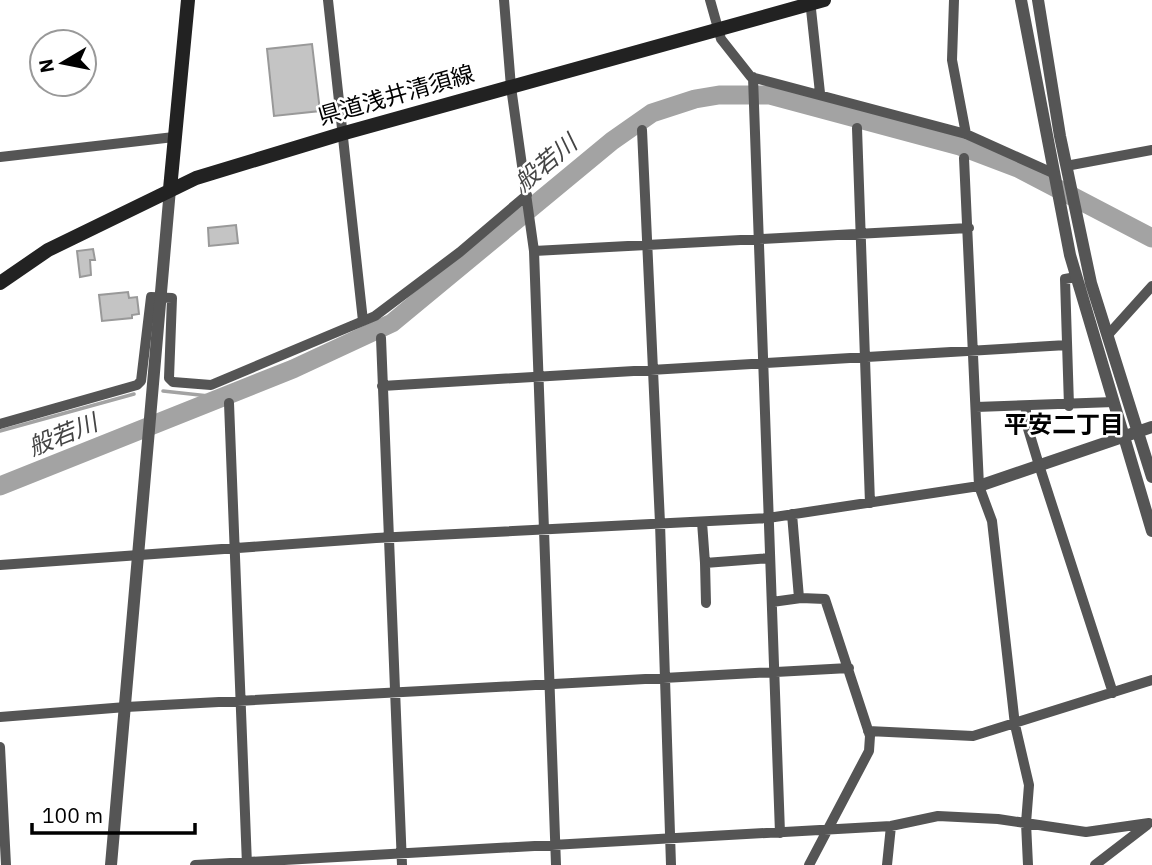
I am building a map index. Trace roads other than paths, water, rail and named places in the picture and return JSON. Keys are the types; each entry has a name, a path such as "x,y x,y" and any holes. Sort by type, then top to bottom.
{"main road":[{"path":"170,189 188,0"},
{"name":"県道浅井清須線","path":"0,283 48,250 170,189 341,134 824,0"}],"street":[{"path":"328,0 363,321"},
{"path":"504,0 511,87 534,251 556,865"},
{"path":"710,0 721,39 753,77 966,134 1059,173 1152,150"},
{"path":"954,0 952,60 966,134"},
{"path":"1021,0 1059,173 1070,187 1131,433 1152,531"},
{"path":"1038,0 1060,199 1076,277 1114,402 1152,477"},
{"path":"809,2 820,93"},
{"path":"753,77 780,833"},
{"path":"857,128 870,503"},
{"path":"642,130 660,523 671,865"},
{"path":"0,157 174,137"},
{"path":"964,158 979,486 992,521 1015,725 1029,785 1026,823 1028,865"},
{"path":"111,865 170,189"},
{"path":"0,424 137,385 141,381 149,299 161,296 172,298 169,378 173,382 211,386 392,306 527,195"},
{"path":"534,251 969,228"},
{"path":"1069,406 1065,279 1076,277"},
{"path":"1107,336 1152,286"},
{"path":"381,338 402,865"},
{"path":"383,386 1067,345"},
{"path":"976,407 1069,406 1114,402"},
{"path":"229,403 247,864"},
{"path":"1026,406 1026,422 1039,465 1113,693"},
{"path":"0,565 388,537 544,531 768,517 979,486 1152,427"},
{"path":"792,514 799,598"},
{"path":"702,522 706,603"},
{"path":"705,563 770,558"},
{"path":"772,602 799,598 825,599 868,731 869,751 809,865"},
{"path":"0,717 126,707 849,668"},
{"path":"868,731 973,736 1152,680"},
{"path":"0,747 6,865"},
{"path":"195,865 891,826 939,816 1026,823 1086,832 1151,822"},
{"path":"1095,865 1151,822"},
{"path":"887,865 891,826"}],"waterway":[{"name":"般若川","path":"0,486 293,369 392,323 612,141 652,113 695,99 719,95 770,95 960,146 1018,168 1152,238"},
{"path":"163,391 218,397"},
{"path":"0,431 134,394"}],"district":[{"name":"平安二丁目","path":"1064,425"}]}
